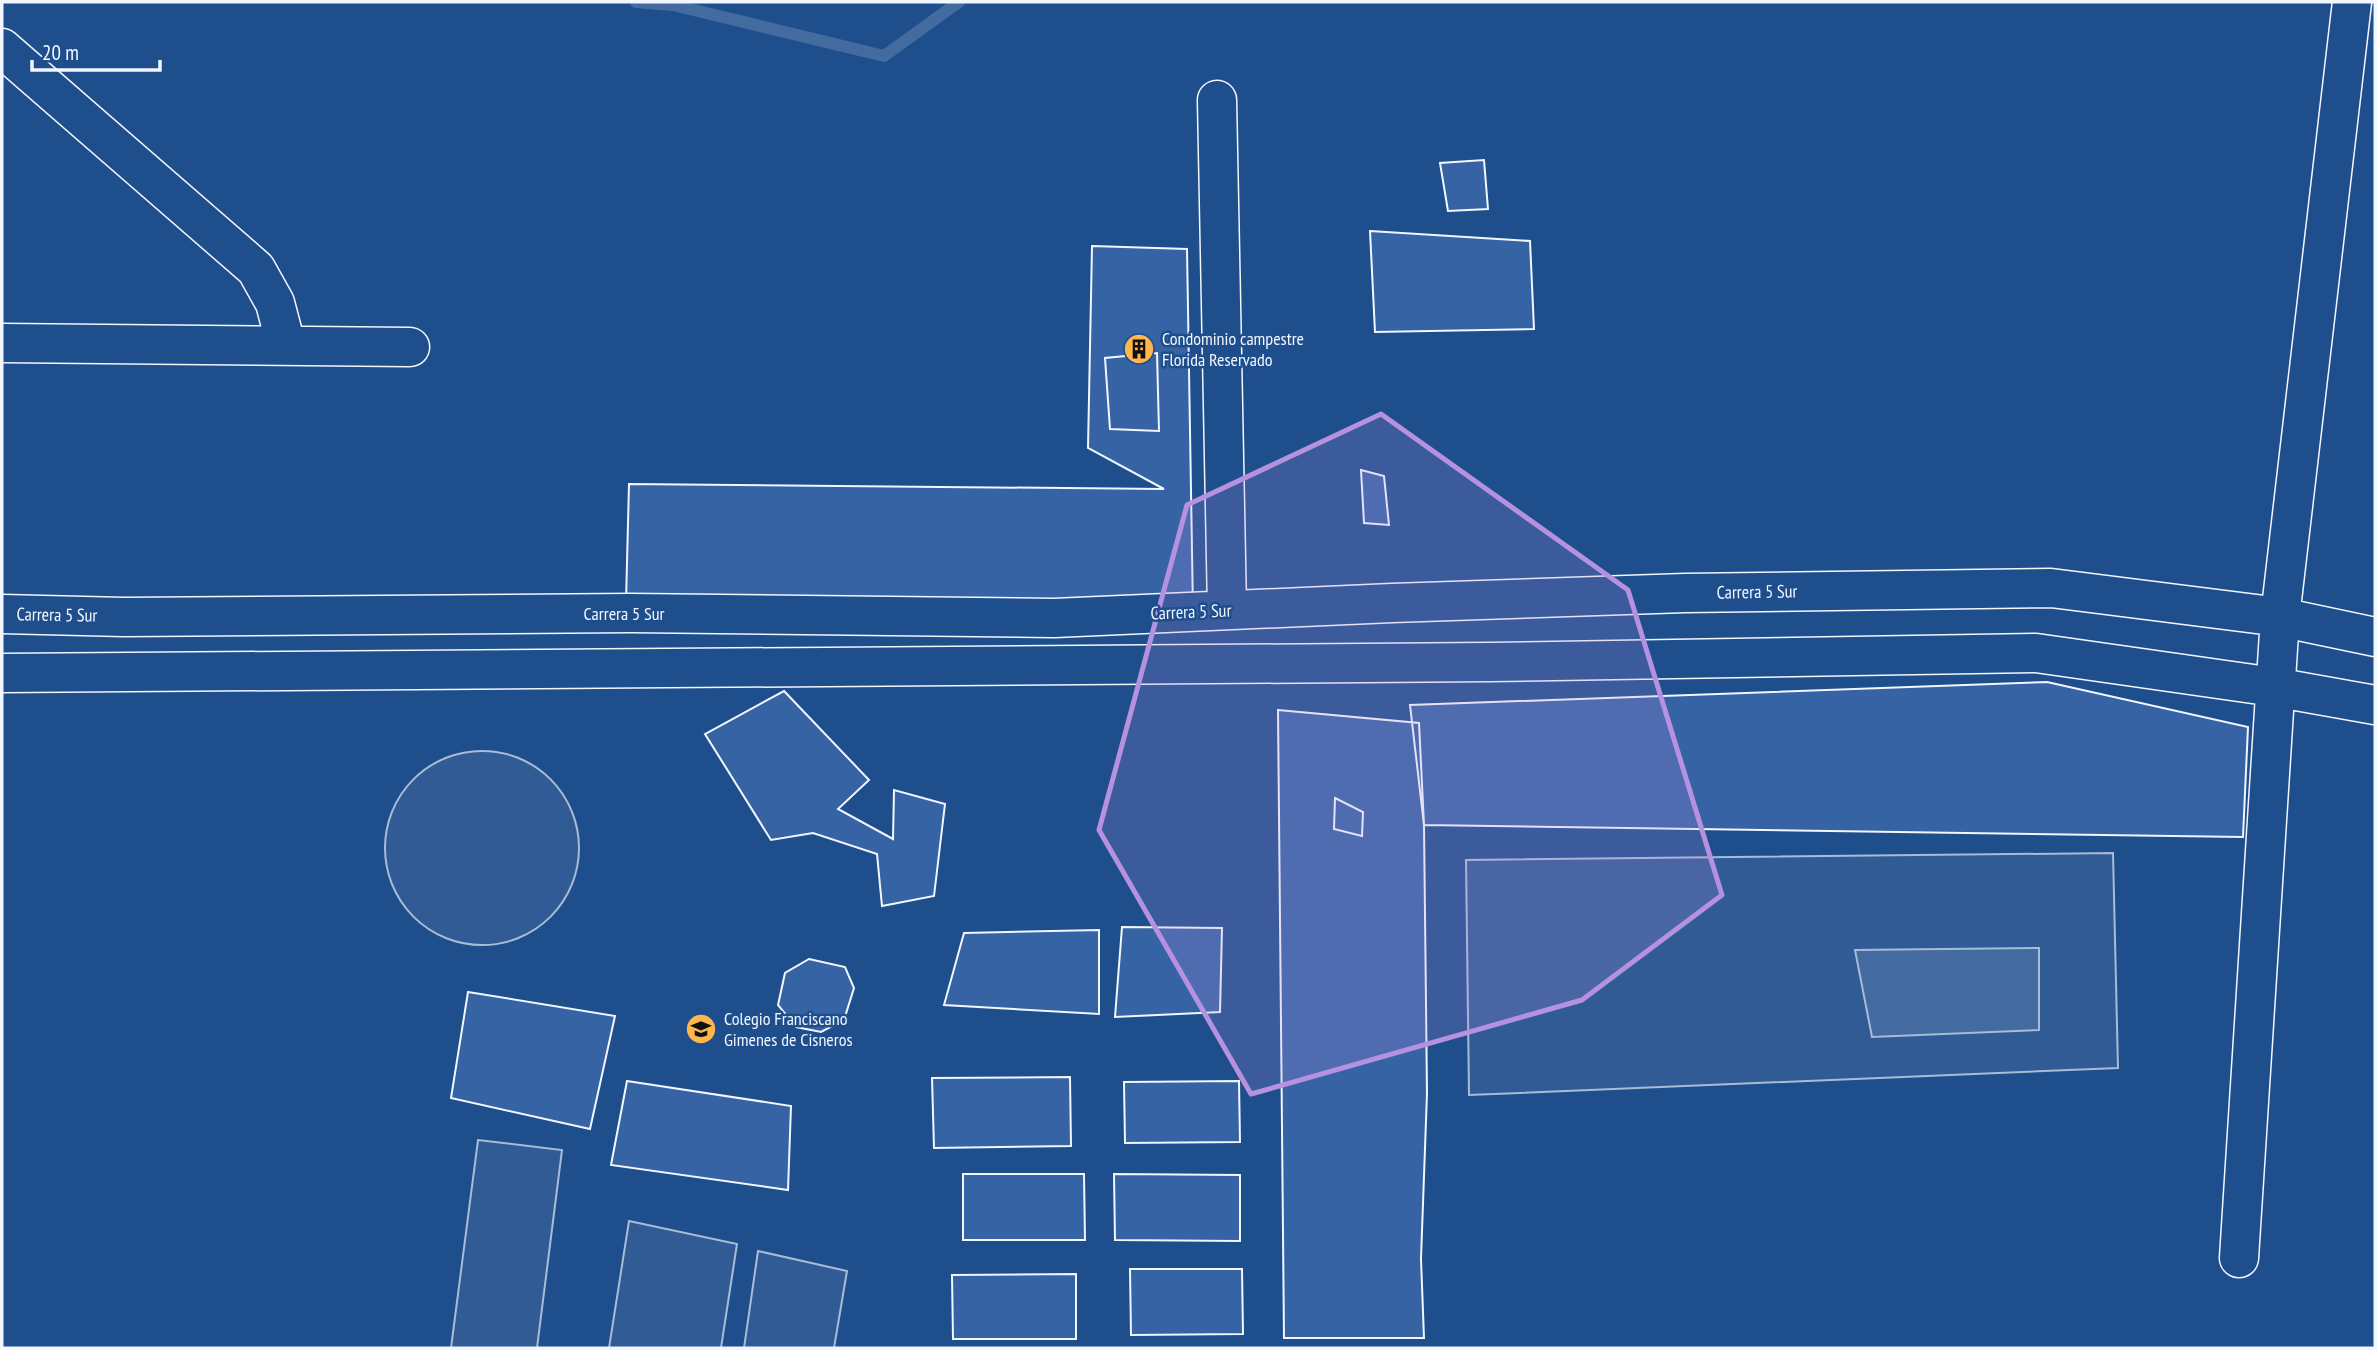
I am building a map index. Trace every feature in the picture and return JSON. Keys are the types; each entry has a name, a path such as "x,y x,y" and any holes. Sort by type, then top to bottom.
{"street":[{"path":"2239,1258 2280,617 2352,2"},
{"path":"2,48 256,269 275,303 286,345"},
{"path":"1217,100 1227,610"},
{"path":"2,343 411,347"},
{"name":"Carrera 5 Sur","path":"2,614 124,617 631,613 1054,618 1671,594 2051,588 2280,617 2375,638"},
{"path":"2,673 1462,662 2036,653 2274,687 2375,705"}],"highlighted area":[{"path":"1381,414 1628,590 1722,895 1582,1000 1251,1094 1099,830 1187,505"}],"shaded area":[{"path":"482,751 501,752 519,758 551,779 572,811 578,829 578,867 572,885 551,917 519,938 501,944 482,945 463,944 445,938 413,917 392,885 386,867 385,848 386,829 392,811 413,779 445,758 463,752"},
{"path":"2113,853 2118,1068 1469,1095 1466,860"},
{"path":"2039,948 2039,1030 1872,1037 1855,950"},
{"path":"478,1140 562,1150 537,1348 451,1348"},
{"path":"629,1221 737,1244 721,1348 609,1348"},
{"path":"758,1251 847,1271 834,1348 744,1348"}],"building":[{"path":"1484,160 1488,209 1448,211 1440,163"},
{"path":"1370,231 1530,241 1534,329 1375,332"},
{"name":"Condominio campestre Florida Reservado","path":"1092,246 1187,249 1193,611 626,602 629,484 1164,489 1088,448"},
{"path":"1157,353 1159,431 1110,429 1105,358"},
{"path":"1361,470 1384,476 1389,525 1364,523"},
{"path":"2047,682 2248,727 2243,837 1424,825 1410,705"},
{"path":"784,691 869,780 838,809 893,839 894,790 945,804 934,896 882,906 877,854 813,833 771,840 705,734"},
{"path":"1278,710 1419,723 1424,825 1427,1093 1421,1259 1424,1338 1284,1338"},
{"path":"1335,798 1363,812 1362,836 1334,829"},
{"path":"1122,927 1222,928 1220,1012 1115,1017"},
{"path":"1099,930 1099,1014 944,1005 964,933"},
{"path":"809,959 845,967 854,988 844,1020 821,1032 796,1027 778,1005 785,973"},
{"path":"468,992 615,1016 590,1129 451,1098"},
{"path":"1070,1077 1071,1146 934,1148 932,1078"},
{"path":"627,1081 791,1106 788,1190 611,1165"},
{"path":"1239,1081 1240,1142 1125,1143 1124,1082"},
{"path":"963,1174 1084,1174 1085,1240 963,1240"},
{"path":"1114,1174 1240,1175 1240,1241 1115,1240"},
{"path":"1130,1269 1242,1269 1243,1334 1131,1335"},
{"path":"1076,1274 1076,1339 953,1339 952,1275"}],"waterway":[{"path":"636,2 673,5 884,56 959,2"}],"place":[{"name":"Condominio campestre Florida Reservado","path":"1139,349"},
{"name":"Colegio Franciscano Gimenes de Cisneros","path":"701,1029"}]}
